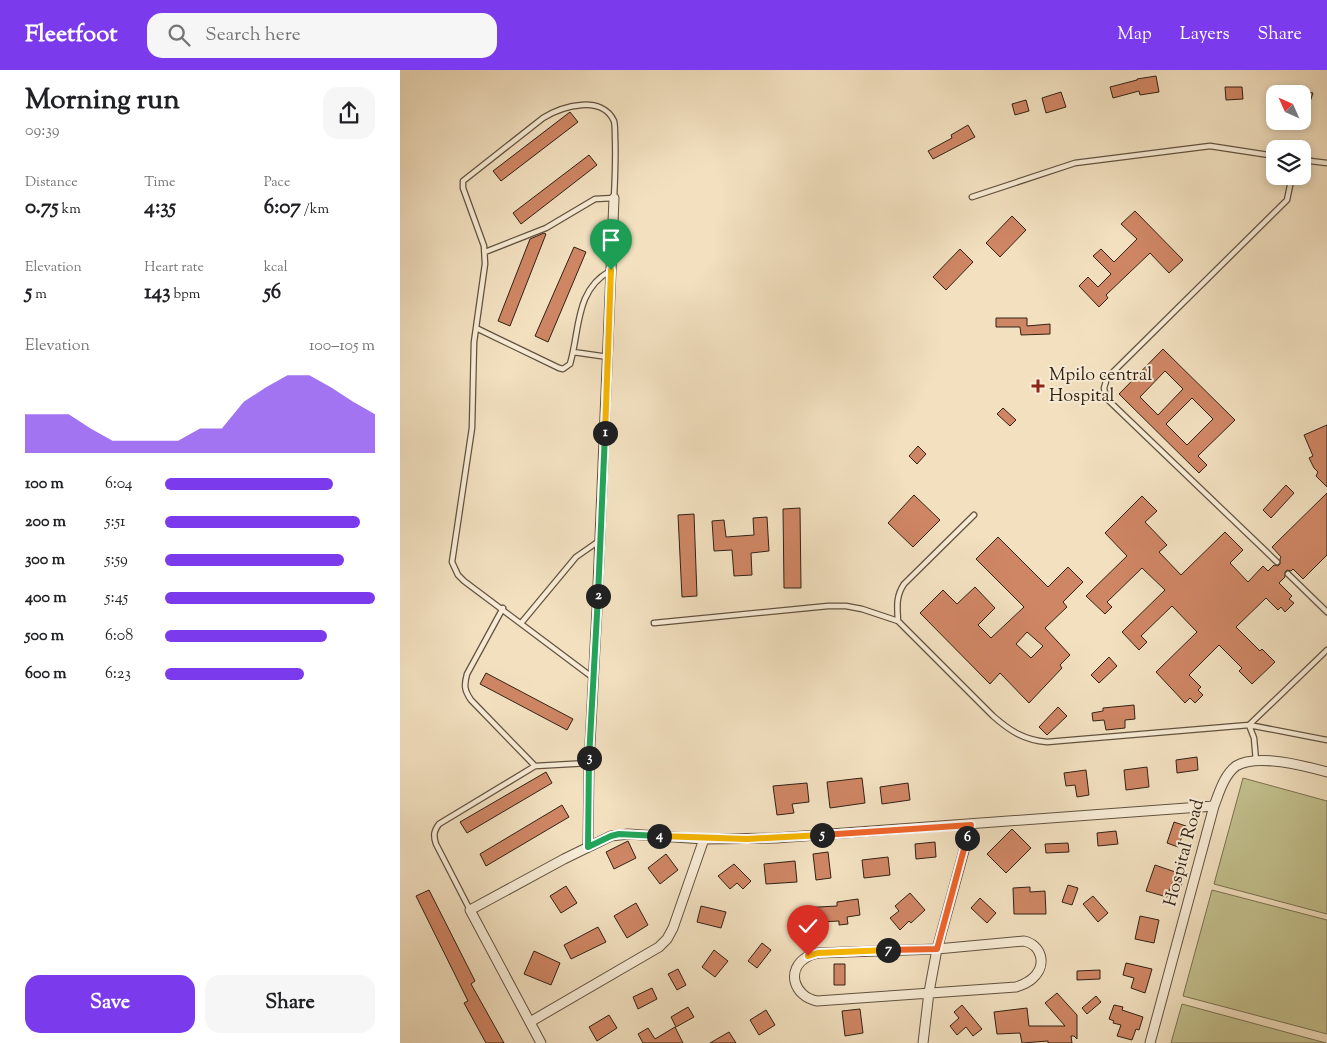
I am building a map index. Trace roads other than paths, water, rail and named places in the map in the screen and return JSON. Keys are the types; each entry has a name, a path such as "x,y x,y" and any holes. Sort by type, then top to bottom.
{"street":[{"path":"588,847 589,763 614,198"},
{"name":"Hospital Road","path":"1150,1043 1214,806 1220,789 1228,775 1237,766 1256,761 1294,763 1327,772"},
{"path":"541,1043 470,910 611,836 628,834 704,838 776,838 1214,806"},
{"path":"923,1043 929,992 937,949 971,825"},
{"path":"530,1022 647,955 667,939 673,928 704,838"},
{"path":"1024,941 1037,947 1040,954 1042,962 1040,971 1025,984 929,992 809,999 801,994 796,987 796,969 808,956 818,953 937,949 1024,941"}],"lane":[{"path":"485,252 546,228 595,198 614,198 616,152 614,122 597,105 568,106 554,110 462,181 485,252 485,264 473,357 472,428 452,562 458,575 464,581 522,622 593,677"},
{"path":"972,197 1075,163 1210,146 1266,155"},
{"path":"1311,161 1327,163"},
{"path":"1277,562 1106,398 1104,393 1107,378 1287,200 1290,185"},
{"path":"476,328 559,368 567,367 573,352 586,296 595,281 611,270"},
{"path":"573,352 608,357"},
{"path":"898,621 897,600 904,584 974,515"},
{"path":"522,622 576,557 600,541"},
{"path":"1288,574 1327,612"},
{"path":"654,623 828,606 846,606 862,609 898,621 1007,729 1033,741 1047,742 1249,725 1327,740"},
{"path":"503,608 468,674 465,692 535,766"},
{"path":"1249,725 1327,650"},
{"path":"1249,725 1254,738 1256,761"},
{"path":"470,910 433,837 434,831 439,824 535,766 589,763"}],"place":[{"name":"Mpilo central Hospital","path":"1038,386"}]}
